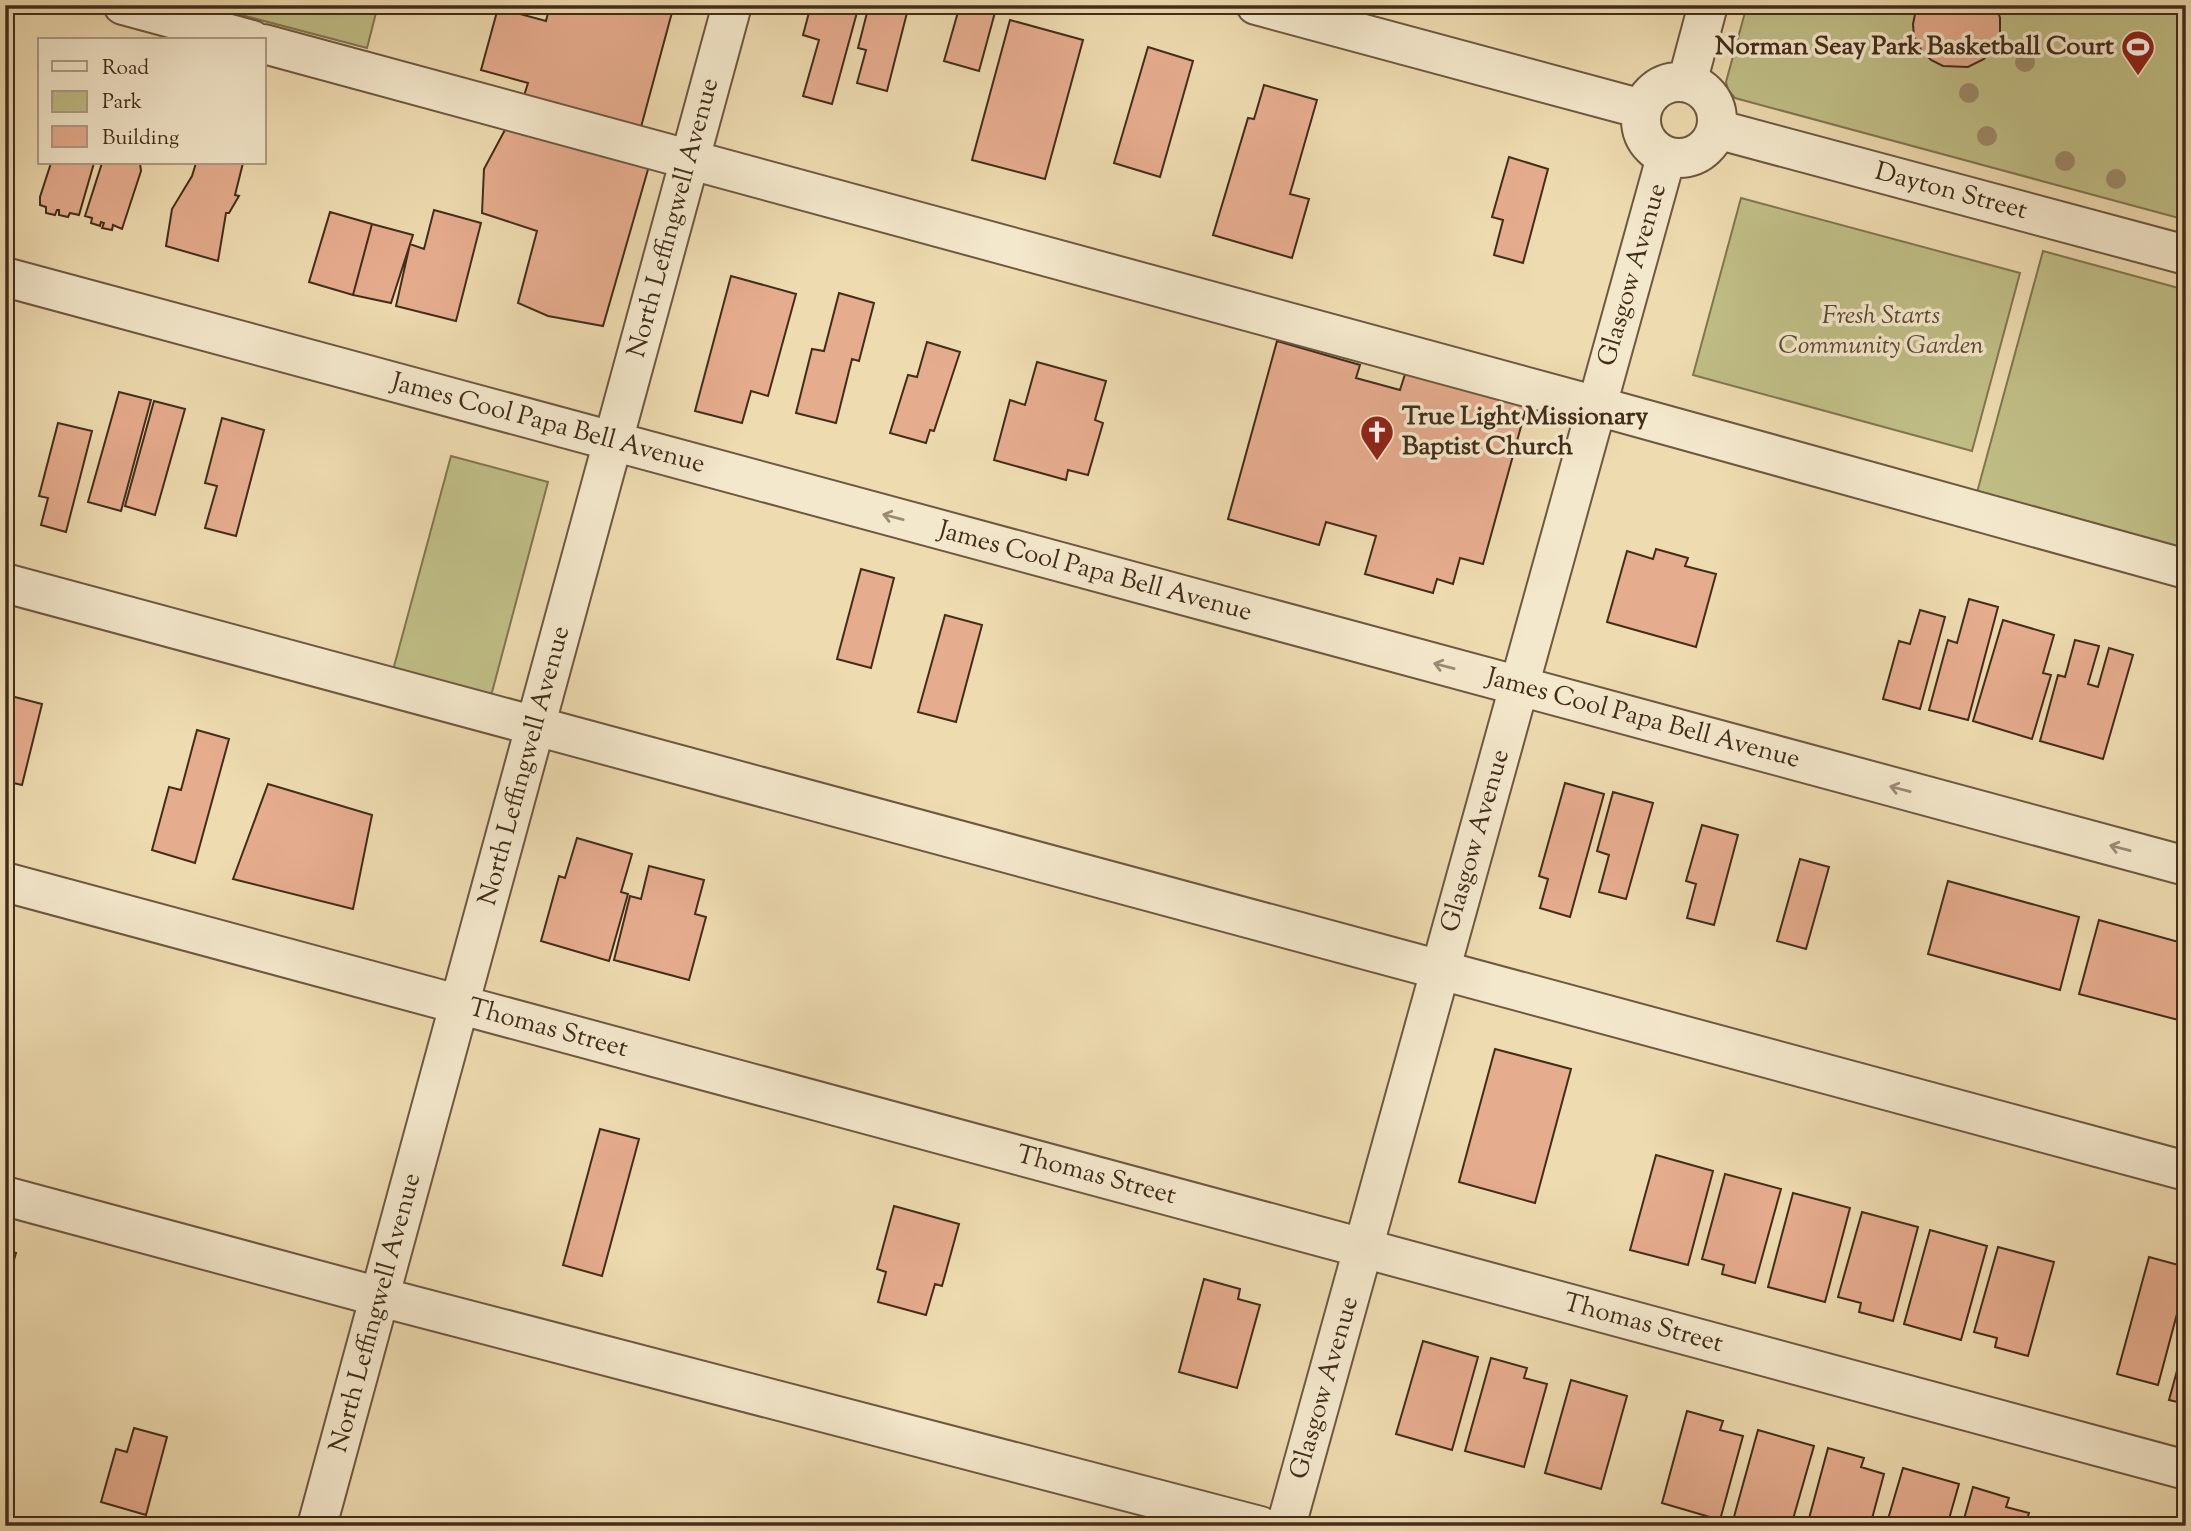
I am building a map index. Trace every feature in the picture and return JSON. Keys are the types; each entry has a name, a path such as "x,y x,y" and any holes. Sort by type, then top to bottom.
{"street":[{"path":"123,5 245,38"},
{"name":"North Leffingwell Avenue","path":"317,1526 732,5"},
{"path":"1256,5 1642,109"},
{"path":"1686,83 1708,5"},
{"path":"266,45 2186,569"},
{"path":"1686,83 1698,87 1707,95 1717,117 1716,129 1711,141 1692,157 1666,157 1647,143 1642,132 1642,109 1647,98 1664,85 1686,83"},
{"name":"Dayton Street","path":"1716,129 2186,255"},
{"name":"Glasgow Avenue","path":"1286,1526 1666,157"},
{"name":"James Cool Papa Bell Avenue","path":"5,277 2186,866"},
{"path":"5,583 2186,1171"},
{"name":"Thomas Street","path":"5,882 2186,1470"},
{"path":"5,1196 380,1297 1260,1526"}],"green space":[{"path":"203,5 378,5 367,48"},
{"path":"1747,5 2186,5 2186,220 1735,98 1728,90 1726,82"},
{"name":"Fresh Starts Community Garden","path":"1741,198 2020,273 1972,451 1693,375"},
{"path":"2043,251 2186,290 2186,553 1976,496"},
{"path":"451,456 548,482 491,696 393,670"}],"building":[{"path":"550,5 674,5 641,127 524,96 528,83 481,70 498,8 546,21"},
{"path":"811,5 859,5 832,104 803,96 819,40 803,35"},
{"path":"869,5 909,5 887,91 857,83 866,50 858,48"},
{"path":"960,5 997,5 979,71 944,61"},
{"path":"1917,5 1996,5 2000,18 2000,33 1994,47 1984,59 1968,67 1943,66 1931,60 1914,37 1913,24"},
{"path":"1010,20 1083,40 1045,179 972,160"},
{"path":"1148,47 1193,61 1160,177 1114,163"},
{"path":"1264,85 1317,100 1290,194 1309,199 1292,258 1213,235 1248,118 1254,119"},
{"path":"506,128 649,166 603,326 548,316 518,303 537,231 482,213 484,169"},
{"path":"1509,157 1548,169 1523,263 1494,255 1503,220 1492,217"},
{"path":"51,164 94,164 79,215 59,215 59,210 55,215 46,213 46,207 40,205"},
{"path":"102,164 140,164 141,171 122,229 113,225 112,230 102,228 104,223 101,222 100,226 91,223 92,218 85,216"},
{"path":"196,164 243,164 235,195 239,196 229,213 226,213 218,261 166,246 172,209 192,176"},
{"path":"434,210 481,223 456,321 396,306 410,244 424,249"},
{"path":"330,212 372,224 353,295 309,282"},
{"path":"372,224 413,235 391,303 353,295"},
{"path":"731,276 796,294 768,396 751,391 742,423 695,411"},
{"path":"839,293 874,303 859,361 852,359 836,423 796,413 812,349 824,351"},
{"name":"True Light Missionary Baptist Church","path":"1277,341 1360,365 1356,378 1400,390 1406,371 1527,405 1483,564 1460,558 1453,584 1437,579 1433,593 1365,574 1376,536 1326,522 1319,545 1228,519"},
{"path":"927,342 960,352 934,431 930,430 926,443 890,433 908,375 917,377"},
{"path":"5,362 13,364 5,391"},
{"path":"1037,362 1106,381 1095,420 1103,423 1088,475 1068,470 1066,480 994,460 1010,400 1025,405"},
{"path":"119,392 151,400 121,511 88,502"},
{"path":"154,401 185,409 155,515 125,506"},
{"path":"222,418 264,430 236,536 205,528 217,486 205,483"},
{"path":"58,423 92,431 66,532 41,525 48,498 39,496"},
{"path":"1656,549 1688,558 1685,566 1716,574 1696,647 1607,622 1627,551 1653,559"},
{"path":"861,569 894,578 871,668 837,659"},
{"path":"1969,599 1998,607 1968,720 1929,710 1948,640 1957,643"},
{"path":"1920,610 1945,617 1920,709 1883,699 1899,641 1910,644"},
{"path":"945,615 982,625 956,722 918,712"},
{"path":"2003,620 2054,635 2043,673 2051,675 2032,739 1973,721"},
{"path":"2075,640 2099,646 2088,684 2098,687 2109,648 2133,655 2103,759 2040,741 2058,675 2065,677"},
{"path":"11,696 42,704 22,785 5,781 5,718"},
{"path":"197,730 229,739 195,863 152,850 169,787 181,790"},
{"path":"1565,783 1604,794 1570,917 1540,908 1548,879 1539,876"},
{"path":"268,784 372,815 353,909 233,879"},
{"path":"1613,792 1653,803 1626,899 1599,892 1609,855 1597,851"},
{"path":"1702,825 1738,835 1714,925 1687,918 1696,884 1686,881"},
{"path":"577,838 632,854 621,892 628,894 609,961 541,941 559,876 565,878"},
{"path":"1800,859 1829,867 1806,949 1777,941"},
{"path":"649,866 704,880 695,914 706,917 689,980 614,960 630,896 641,899"},
{"path":"1948,881 2079,917 2060,990 1928,954"},
{"path":"2099,920 2186,944 2186,1022 2079,994"},
{"path":"1495,1049 1571,1069 1535,1203 1459,1182"},
{"path":"600,1129 639,1139 602,1276 563,1265"},
{"path":"1656,1155 1713,1171 1688,1265 1630,1250"},
{"path":"1725,1174 1781,1189 1755,1283 1722,1274 1724,1265 1702,1259"},
{"path":"1793,1193 1850,1208 1825,1302 1768,1287"},
{"path":"894,1206 959,1224 942,1286 935,1284 926,1315 878,1302 886,1272 877,1269"},
{"path":"1862,1212 1918,1227 1893,1321 1859,1312 1861,1303 1838,1297"},
{"path":"1930,1230 1987,1246 1961,1340 1904,1324"},
{"path":"1998,1247 2054,1262 2028,1356 1995,1347 1997,1338 1974,1332"},
{"path":"5,1250 16,1253 5,1291"},
{"path":"2149,1257 2186,1267 2186,1280 2158,1385 2117,1374"},
{"path":"1204,1279 1240,1289 1238,1299 1260,1305 1237,1388 1179,1372"},
{"path":"2186,1338 2186,1404 2169,1400"},
{"path":"1423,1341 1478,1357 1452,1450 1396,1434"},
{"path":"1491,1358 1527,1368 1524,1378 1547,1384 1524,1467 1465,1451"},
{"path":"1571,1380 1627,1396 1601,1489 1545,1473"},
{"path":"1687,1411 1723,1421 1720,1430 1743,1436 1720,1520 1662,1503"},
{"path":"134,1428 167,1437 146,1515 101,1502 116,1449 127,1452"},
{"path":"1758,1430 1814,1446 1791,1526 1732,1524"},
{"path":"1828,1448 1864,1458 1861,1467 1884,1474 1870,1526 1807,1526"},
{"path":"1903,1468 1959,1484 1947,1526 1886,1526"},
{"path":"1973,1487 2009,1498 2006,1507 2029,1513 2025,1526 1962,1526"}],"place":[{"name":"Norman Seay Park Basketball Court","path":"2138,77"},
{"name":"True Light Missionary Baptist Church","path":"1377,462"}]}
